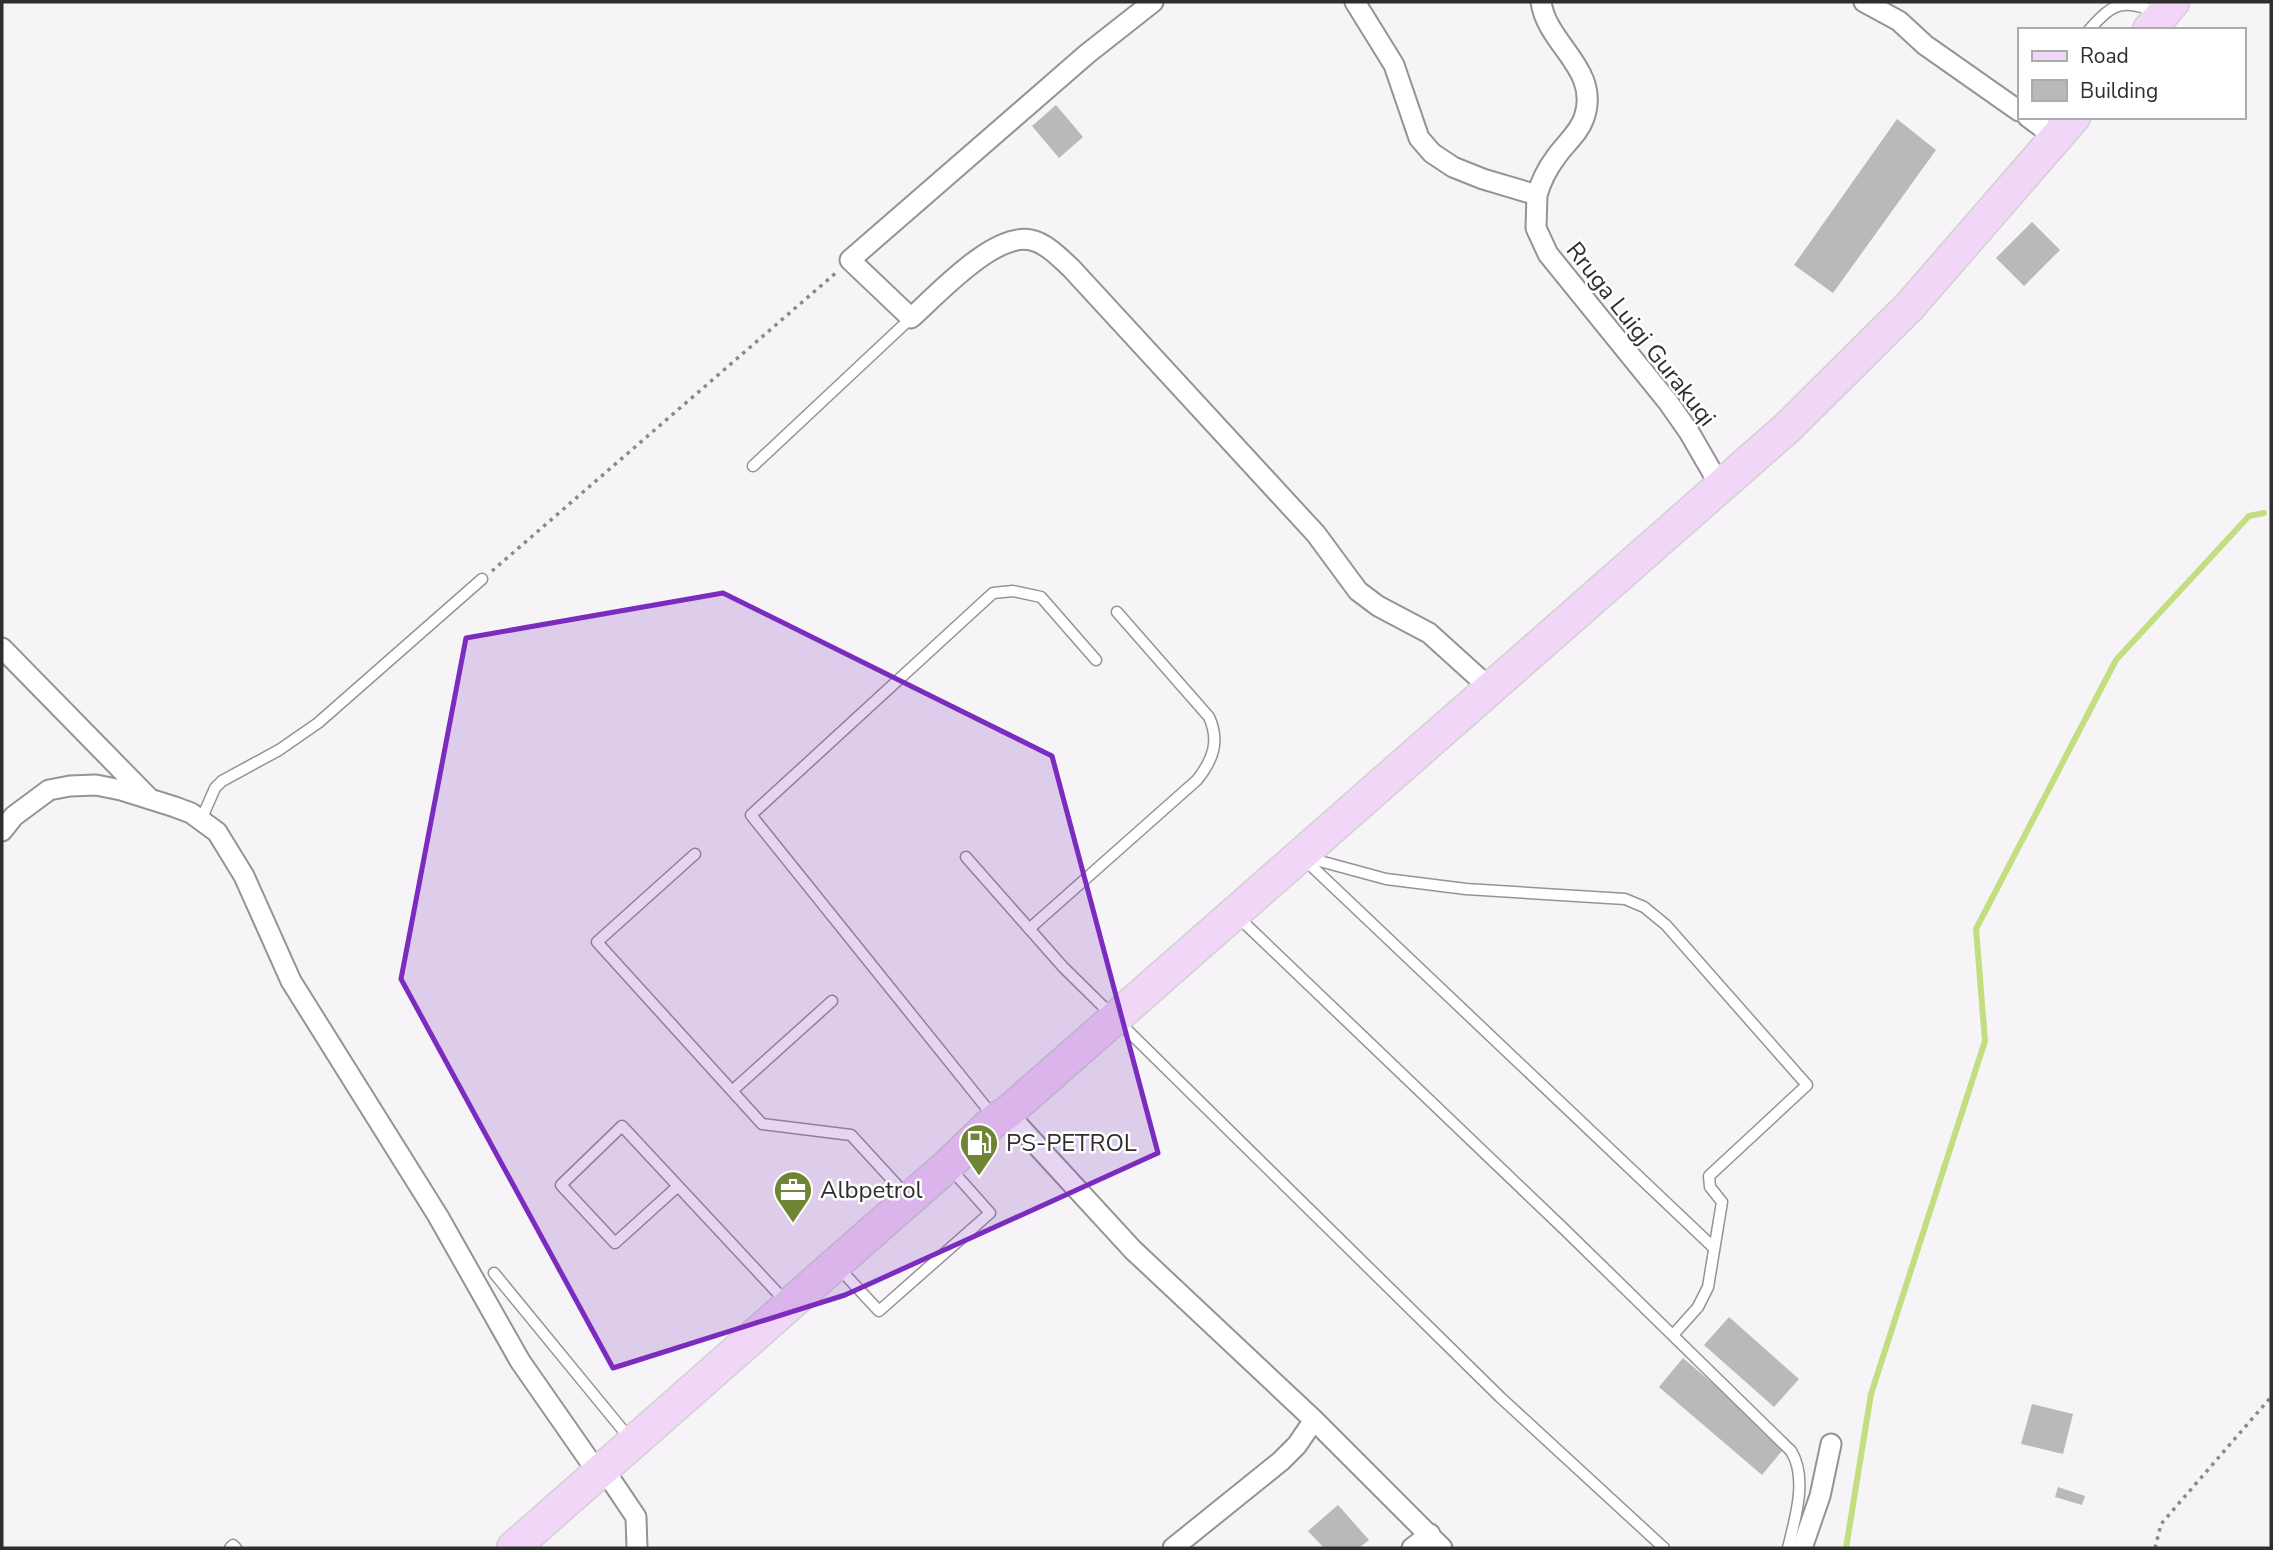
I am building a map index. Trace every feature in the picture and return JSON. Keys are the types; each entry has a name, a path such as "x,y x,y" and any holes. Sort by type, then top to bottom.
{"main road":[{"path":"513,1548 1002,1116 1722,489 1844,374 1909,307 2065,127"}],"street":[{"path":"1153,2 1087,54 850,260 911,318 985,254 1001,244 1018,239 1032,240 1048,248 1071,268 1290,504 1359,590 1378,606 1429,633 1492,690"},
{"path":"1355,2 1394,65 1419,138 1432,153 1452,167 1536,195 1543,176 1584,118 1587,101 1578,64 1550,26 1541,2"},
{"path":"1864,2 1899,20 1925,45 2018,110"},
{"path":"2035,119 2065,127"},
{"name":"Rruga Luigj Gurakuqi","path":"1536,195 1536,228 1548,254 1668,402 1722,489"},
{"path":"2,648 148,797"},
{"path":"2,831 31,802 60,788 96,785 148,797 201,820 217,832 231,852 292,981 438,1216 520,1361 636,1517 637,1548"},
{"path":"1002,1116 1133,1250 1314,1420 1436,1541 1412,1548"},
{"path":"1172,1548 1281,1461 1314,1420"},
{"path":"1802,1548 1820,1496 1831,1444"}],"lane":[{"path":"2091,28 2109,7 2121,4 2132,4 2161,15"},
{"path":"753,466 911,318"},
{"path":"201,820 215,788 222,780 279,750 318,723 482,579"},
{"path":"1002,1116 751,815 993,593 1013,591 1041,597 1096,660"},
{"path":"1029,929 1197,780 1208,766 1214,748 1215,732 1209,718 1117,612"},
{"path":"695,854 597,942 762,1124 851,1135 909,1199"},
{"path":"1301,856 1714,1248"},
{"path":"1301,856 1386,879 1466,889 1625,899 1644,907 1666,925 1807,1085 1709,1176 1710,1187 1722,1202 1708,1287 1698,1307 1673,1335"},
{"path":"966,857 1029,929 1115,1018 1491,1387 1664,1548"},
{"path":"1235,915 1791,1451 1798,1463 1794,1521 1788,1548"},
{"path":"732,1091 832,1002"},
{"path":"677,1187 615,1242 561,1185 622,1126 789,1305"},
{"path":"836,1264 879,1311 990,1213 947,1166"},
{"path":"494,1273 633,1442"},
{"path":"230,1548 233,1545 236,1548"}],"path":[{"path":"482,579 850,260"},
{"path":"2155,1548 2161,1524 2271,1397"}],"highlighted area":[{"path":"723,593 1052,756 1158,1153 845,1295 613,1368 401,979 466,638"}],"building":[{"path":"1056,105 1083,137 1059,158 1032,126"},
{"path":"1897,119 1936,150 1833,293 1794,265"},
{"path":"2032,222 2060,250 2024,286 1996,258"},
{"path":"1729,1317 1799,1379 1774,1407 1704,1345"},
{"path":"1683,1358 1786,1446 1762,1475 1659,1387"},
{"path":"2032,1404 2073,1414 2063,1454 2021,1444"},
{"path":"2058,1487 2085,1496 2082,1505 2055,1497"},
{"path":"1338,1505 1369,1540 1359,1548 1324,1548 1308,1531"}],"waterway":[{"path":"1846,1548 1871,1394 1985,1041 1976,929 2116,660 2249,516 2264,513"}],"place":[{"name":"PS-PETROL","path":"979,1177"},
{"name":"Albpetrol","path":"793,1224"}]}
